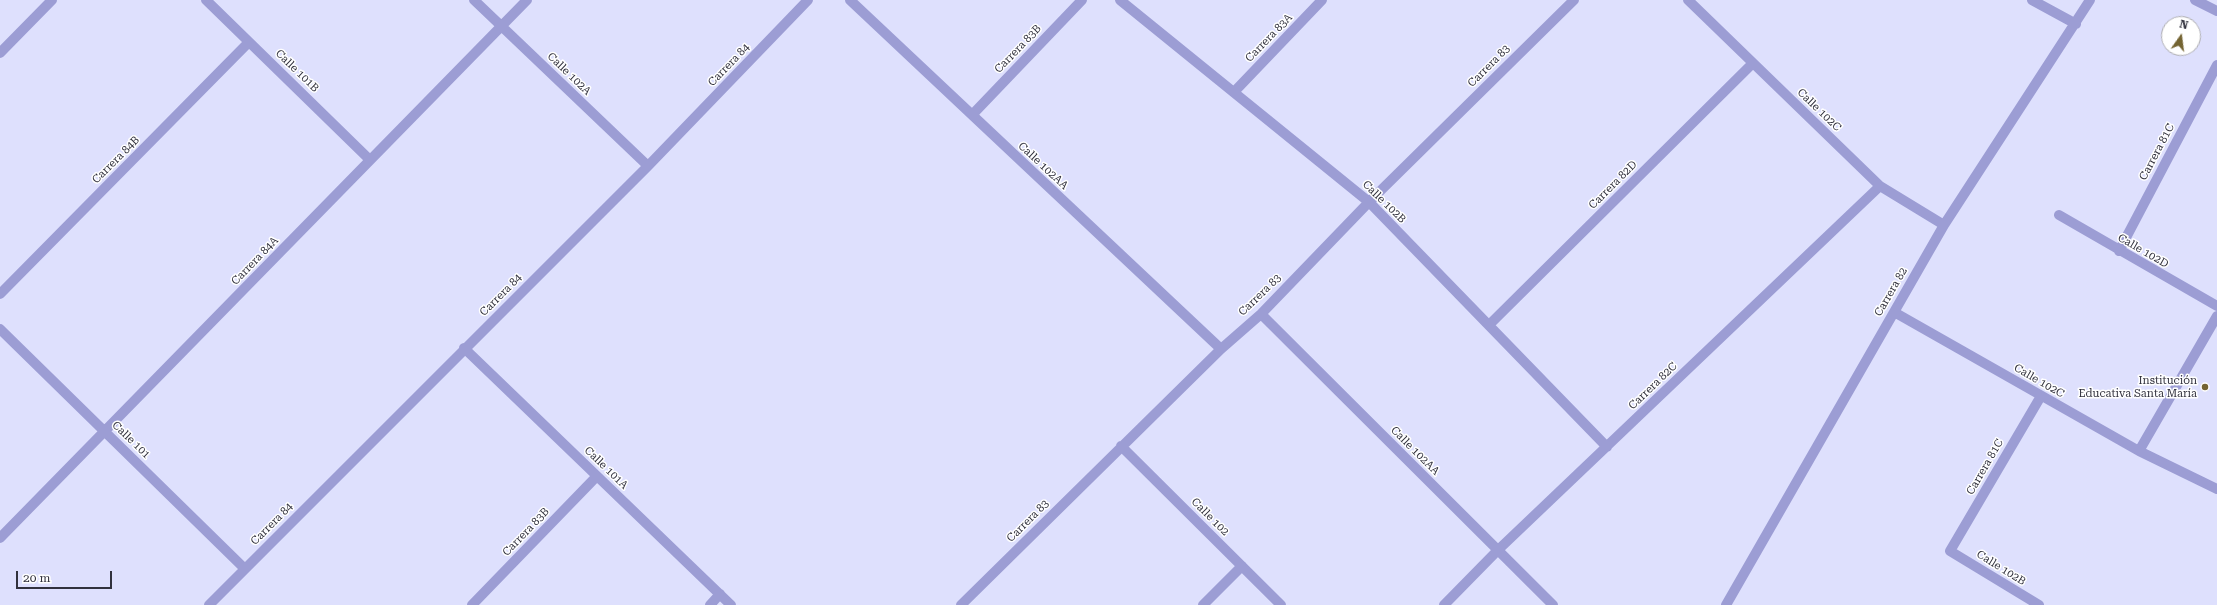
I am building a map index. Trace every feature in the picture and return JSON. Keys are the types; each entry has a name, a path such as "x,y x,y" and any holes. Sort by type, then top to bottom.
{"street":[{"path":"0,53 52,0"},
{"name":"Calle 101B","path":"206,0 370,160"},
{"name":"Calle 102A","path":"474,0 648,166"},
{"name":"Carrera 84A","path":"0,538 528,0"},
{"name":"Carrera 84","path":"209,605 244,568 464,348 648,166 808,0"},
{"name":"Calle 102AA","path":"850,0 1221,348"},
{"name":"Carrera 83B","path":"972,115 1082,0"},
{"name":"Calle 102B","path":"1120,0 1369,202 1607,447"},
{"name":"Carrera 83A","path":"1234,92 1322,0"},
{"name":"Carrera 83","path":"961,605 1221,348 1261,314 1369,202 1574,0"},
{"name":"Calle 102C","path":"1688,0 1880,186 1944,224"},
{"path":"2032,0 2076,24"},
{"name":"Carrera 82","path":"1726,605 1944,224 2076,24 2090,0"},
{"path":"2195,0 2217,11"},
{"name":"Carrera 84B","path":"0,294 249,42"},
{"name":"Carrera 82D","path":"1489,325 1753,63"},
{"name":"Carrera 81C","path":"2119,251 2217,65"},
{"name":"Carrera 82C","path":"1444,605 1498,550 1880,186"},
{"name":"Calle 102D","path":"2059,215 2119,251 2217,306"},
{"name":"Calle 102C","path":"1894,312 2139,451 2217,489"},
{"name":"Calle 102AA","path":"1261,314 1553,605"},
{"path":"2139,451 2217,316"},
{"name":"Calle 101","path":"0,329 244,568"},
{"name":"Calle 101A","path":"464,348 731,605"},
{"name":"Carrera 81C","path":"1950,551 2041,396"},
{"name":"Calle 102","path":"1121,446 1281,605"},
{"name":"Carrera 83B","path":"472,605 597,476"},
{"name":"Calle 102B","path":"1950,551 2039,605"},
{"path":"1203,605 1242,566"},
{"path":"710,605 720,594"},
{"path":"2018,605 2023,596"}],"place":[{"name":"Institución Educativa Santa María","path":"2205,387"}]}
